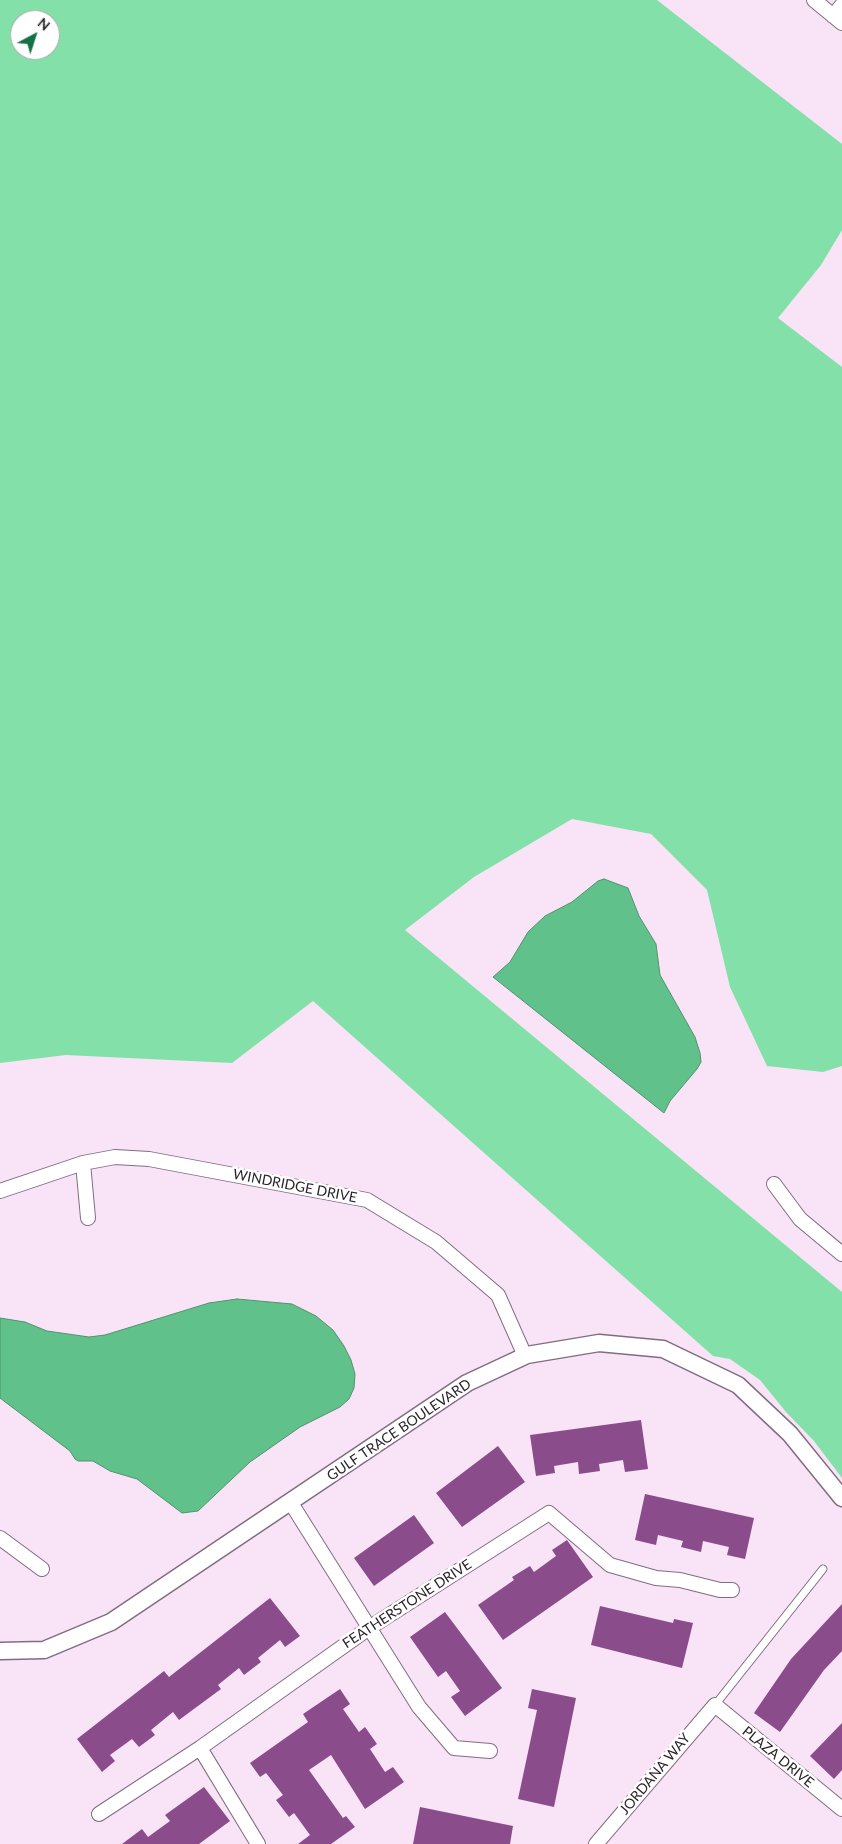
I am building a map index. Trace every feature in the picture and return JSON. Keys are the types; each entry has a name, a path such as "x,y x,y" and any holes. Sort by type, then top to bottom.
{"street":[{"path":"814,0 839,14"},
{"name":"WINDRIDGE DRIVE","path":"0,1190 83,1163 115,1157 149,1159 367,1200 436,1242 498,1295 525,1356"},
{"path":"83,1163 88,1218"},
{"path":"774,1184 800,1219 842,1254"},
{"name":"GULF TRACE BOULEVARD","path":"0,1651 44,1650 111,1622 291,1503 466,1383 525,1356 599,1343 664,1349 738,1385 790,1434 842,1498"},
{"path":"291,1503 419,1707 454,1748 490,1751"},
{"name":"FEATHERSTONE DRIVE","path":"99,1814 200,1748 369,1628 549,1513 610,1565 656,1578 680,1580 720,1590 732,1590"},
{"path":"0,1538 42,1569"},
{"name":"PLAZA DRIVE","path":"715,1704 842,1809"},
{"name":"JORDANA WAY","path":"596,1844 715,1704"},
{"path":"200,1748 258,1844"}],"lane":[{"path":"715,1704 823,1569"}],"shaded area":[{"path":"0,0 657,0 842,144 842,230 821,265 778,318 842,367 842,1066 823,1072 767,1066 730,987 707,890 651,834 572,819 474,877 405,930 842,1292 842,1478 814,1441 786,1412 760,1380 730,1359 713,1356 313,1001 232,1063 66,1055 0,1063"},
{"path":"604,879 628,888 639,916 656,944 660,975 695,1037 700,1053 701,1062 697,1069 670,1101 664,1113 493,977 510,962 528,932 545,916 572,902 598,881"},
{"path":"237,1299 292,1304 316,1316 333,1330 344,1346 355,1374 354,1388 349,1399 340,1407 300,1427 250,1462 198,1511 182,1513 137,1479 110,1471 93,1461 78,1461 70,1451 0,1398 0,1318 25,1322 47,1331 89,1337 105,1335 209,1303"}],"building":[{"path":"641,1420 648,1469 625,1472 623,1460 599,1464 600,1471 579,1474 578,1462 554,1466 555,1473 536,1476 530,1435"},
{"path":"498,1446 525,1482 462,1527 436,1493"},
{"path":"645,1494 754,1518 745,1559 727,1555 729,1547 703,1541 701,1552 681,1547 683,1541 658,1535 656,1545 635,1540"},
{"path":"414,1515 434,1543 374,1586 354,1558"},
{"path":"567,1540 593,1577 503,1640 478,1605 514,1580 512,1577 530,1566 534,1572 556,1556 552,1550"},
{"path":"270,1598 300,1636 285,1647 280,1640 258,1658 261,1662 244,1675 239,1668 218,1685 221,1689 179,1720 173,1712 151,1730 155,1735 139,1747 132,1739 110,1755 115,1761 102,1772 77,1739 164,1671 169,1677"},
{"path":"842,1604 842,1651 824,1670 780,1732 754,1713 791,1659"},
{"path":"600,1606 673,1623 674,1619 693,1623 682,1668 591,1645"},
{"path":"445,1612 502,1688 465,1716 451,1697 460,1691 446,1671 438,1677 410,1637"},
{"path":"340,1689 350,1704 343,1709 359,1732 365,1727 377,1744 370,1749 385,1772 393,1767 404,1782 365,1809 331,1755 309,1770 343,1818 346,1816 355,1827 331,1844 298,1844 310,1835 294,1813 289,1817 276,1800 283,1795 266,1773 260,1777 250,1763 308,1722 303,1714"},
{"path":"532,1689 576,1698 554,1807 518,1799 537,1710 528,1708"},
{"path":"842,1723 842,1770 834,1779 810,1756"},
{"path":"204,1787 230,1821 199,1844 122,1844 142,1829 148,1837 170,1821 165,1815"},
{"path":"420,1807 513,1826 510,1844 413,1844"}]}
